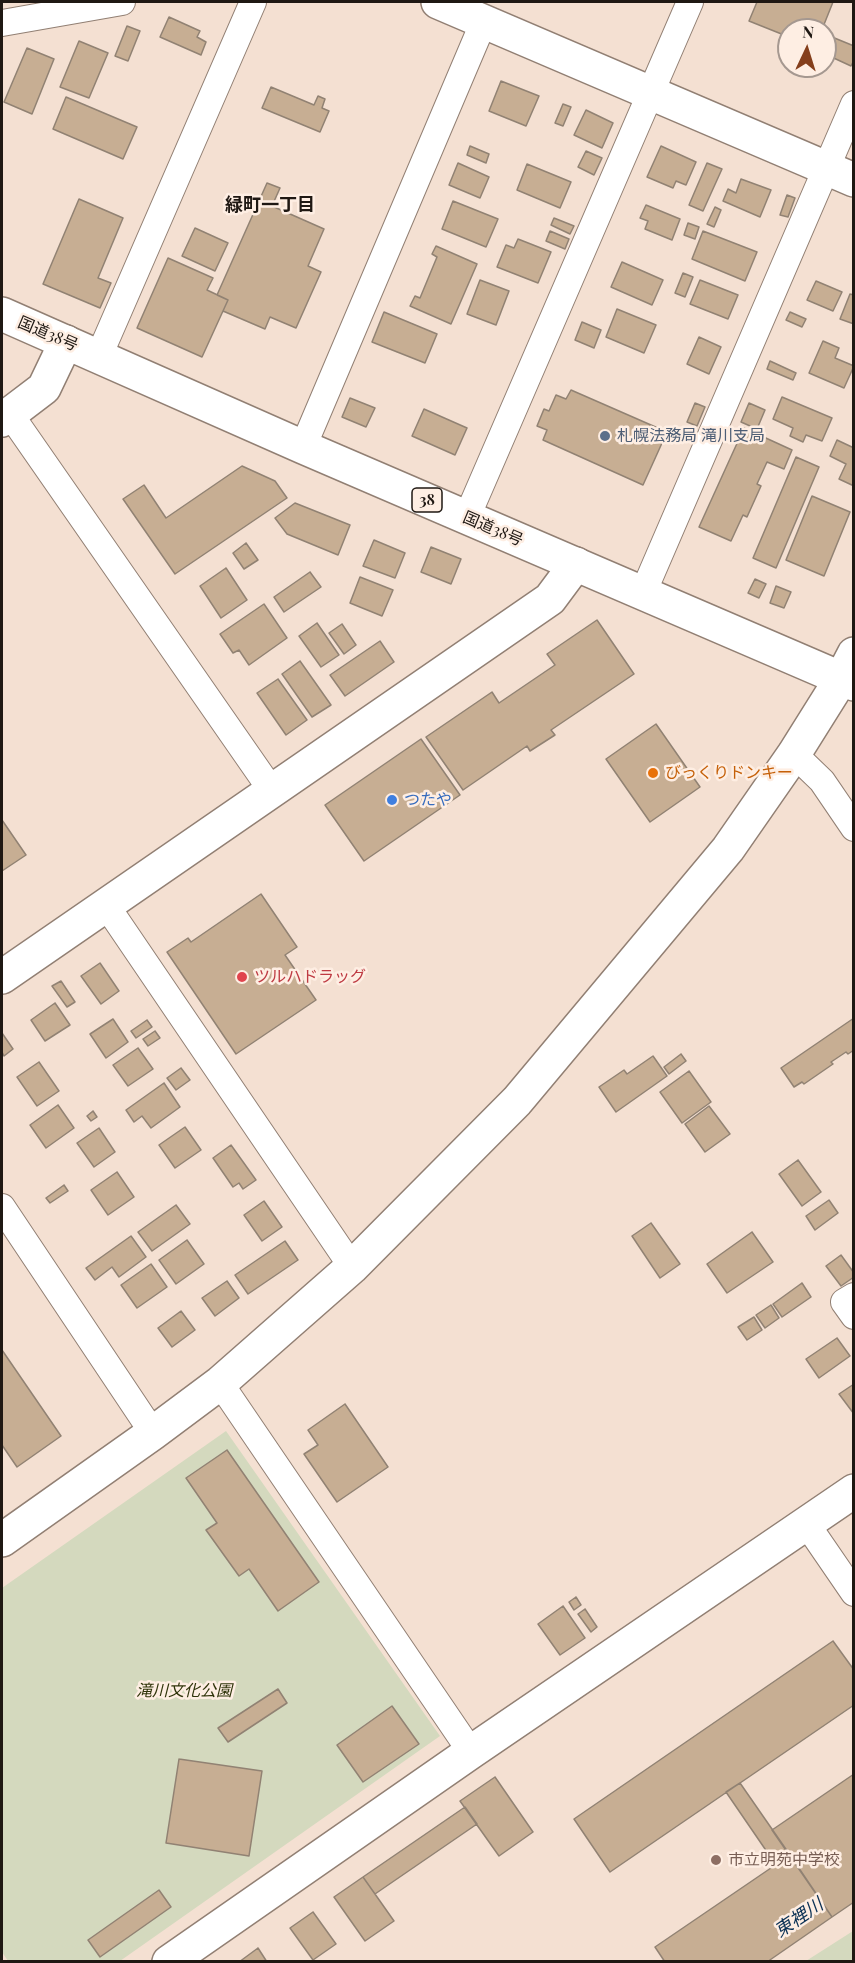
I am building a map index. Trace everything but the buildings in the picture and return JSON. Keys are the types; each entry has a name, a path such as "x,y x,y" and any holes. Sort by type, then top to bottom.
{"main road":[{"path":"438,2 478,12 650,93 839,174"},
{"name":"国道38号","path":"2,314 303,447 643,593 849,673"},
{"path":"6,417 44,388 66,342"},
{"path":"2,977 550,599 576,564"},
{"path":"2,1540 220,1383 351,1267 518,1101 728,849 849,673"},
{"path":"169,1962 471,1752 854,1491"}],"street":[{"path":"2,23 122,2"},
{"path":"99,356 253,2"},
{"path":"467,517 690,2"},
{"path":"303,447 478,12"},
{"path":"643,593 839,174 854,104"},
{"path":"6,417 272,791"},
{"path":"794,754 822,781 854,828"},
{"path":"106,905 351,1267"},
{"path":"2,1207 153,1433"},
{"path":"854,1296 844,1302 854,1316"},
{"path":"220,1383 471,1752"},
{"path":"806,1523 854,1593"}],"green space":[{"name":"滝川文化公園","path":"226,1431 440,1736 120,1961 8,1961 2,1952 2,1588"},
{"path":"853,1931 853,1961 806,1961"}],"place":[{"name":"札幌法務局 滝川支局","path":"605,436"},
{"name":"びっくりドンキー","path":"653,773"},
{"name":"つたや","path":"392,800"},
{"name":"ツルハドラッグ","path":"242,977"},
{"name":"市立明苑中学校","path":"716,1860"}],"district":[{"name":"緑町一丁目","path":"270,205"}],"water label":[{"name":"東裡川","path":"799,1918"}]}
